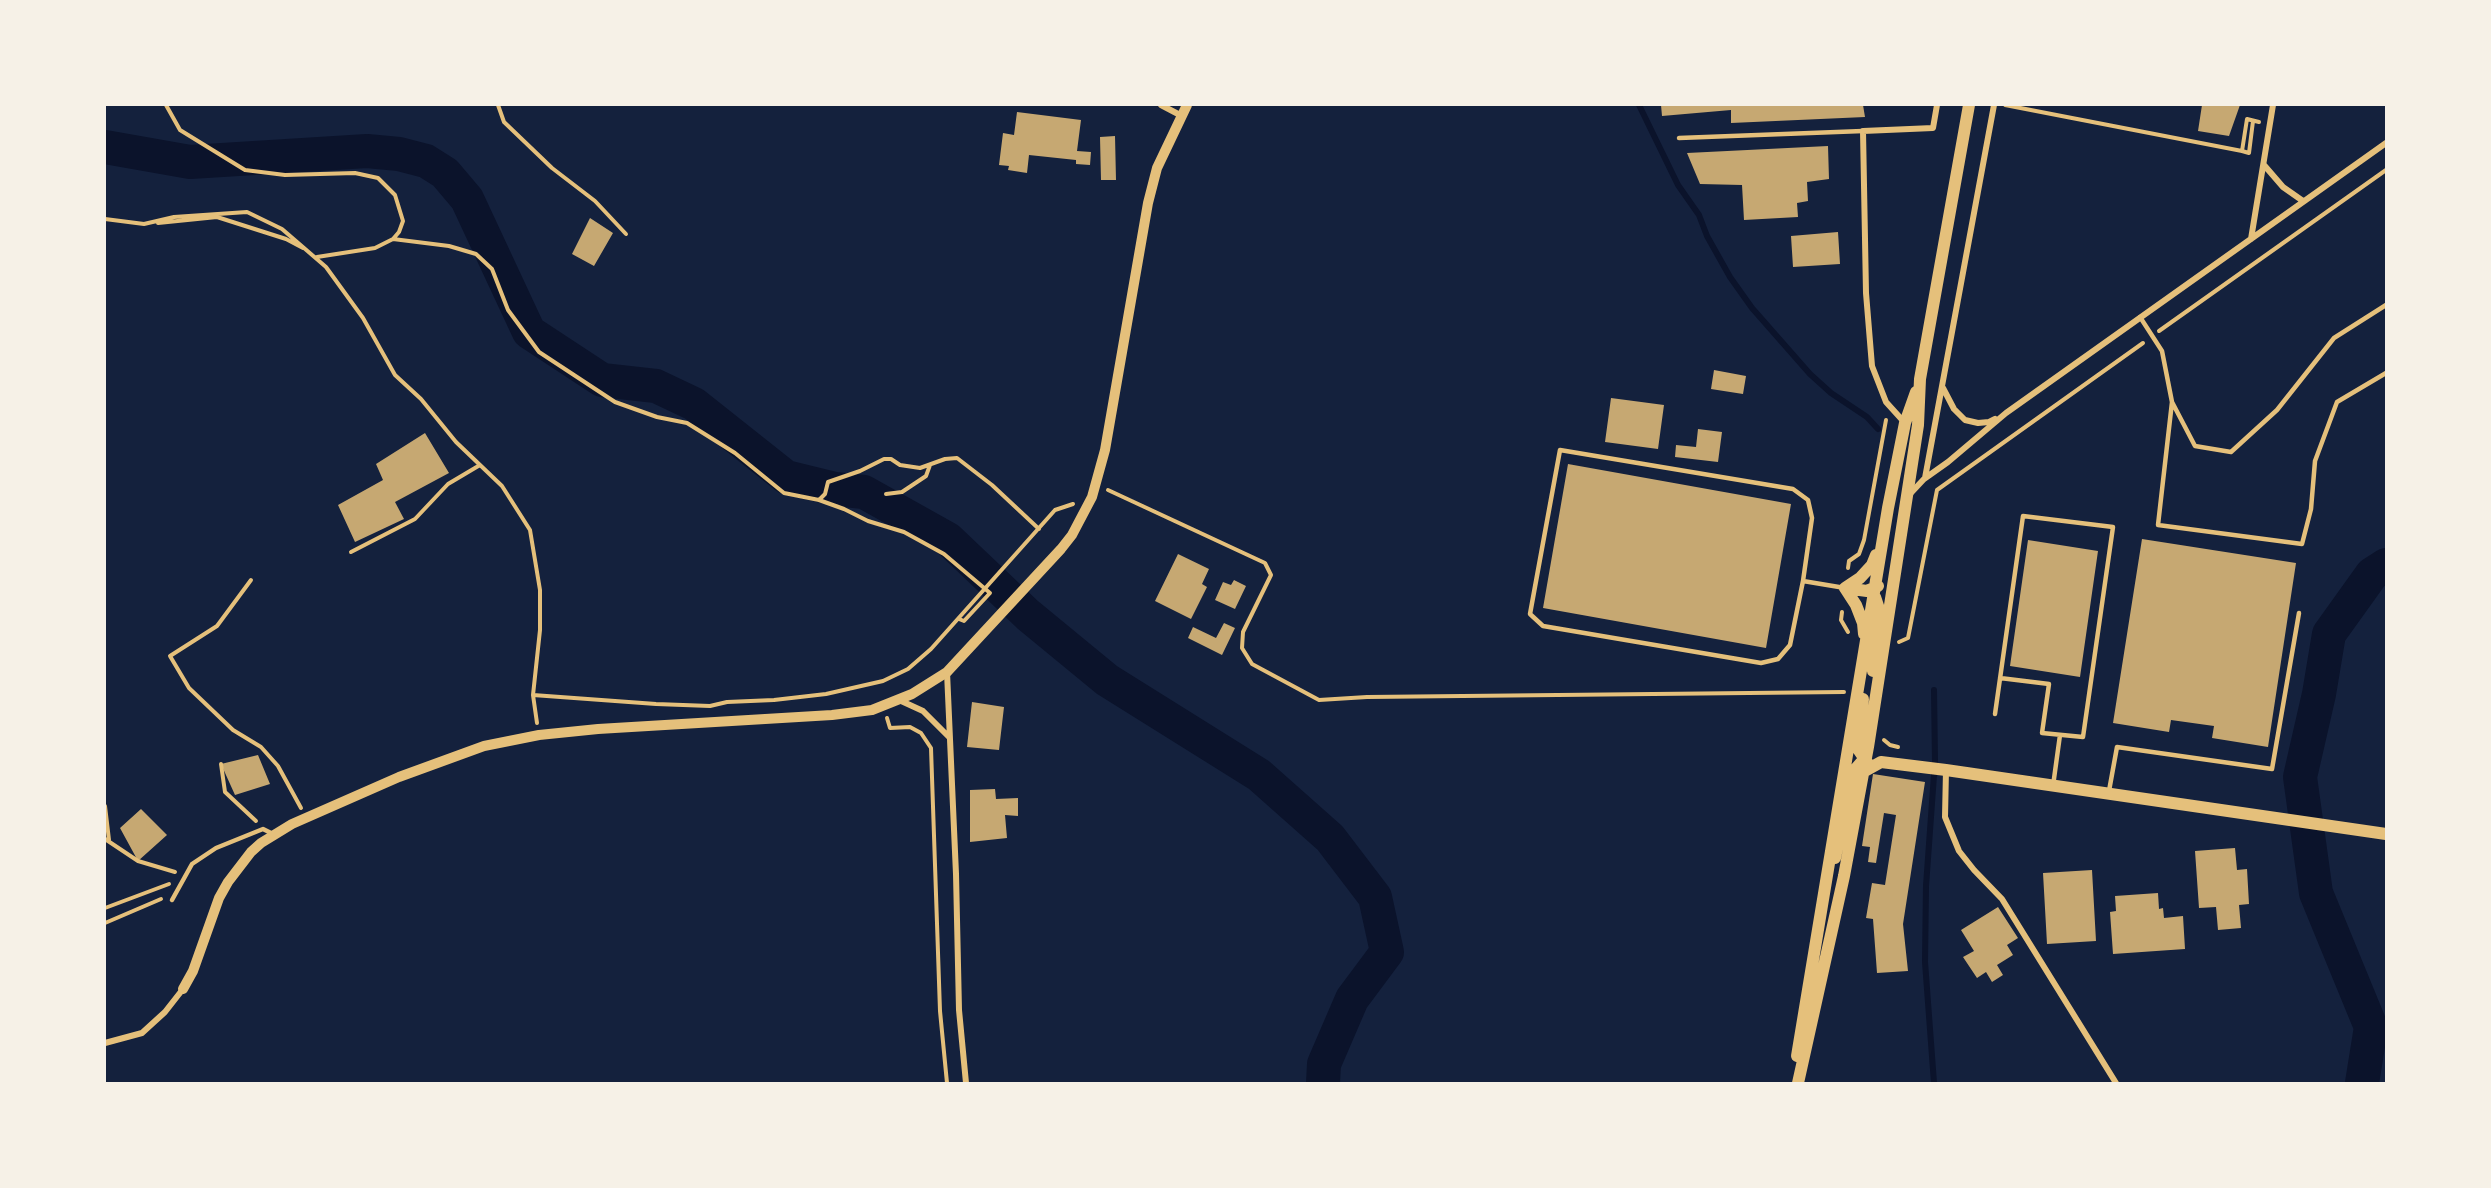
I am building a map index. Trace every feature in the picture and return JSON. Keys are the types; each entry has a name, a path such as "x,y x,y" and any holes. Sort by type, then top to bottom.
{"main road":[{"path":"1797,1083 1869,760 1875,688 1918,425 1920,379 1970,105"},
{"path":"1797,1083 1795,1070 1872,592 1905,423 1920,379"},
{"path":"1872,592 1882,580 1895,526 1906,499"},
{"path":"1845,588 1860,578 1872,565 1882,541"},
{"path":"1845,588 1872,592 1878,599 1880,609 1872,657 1875,688"},
{"path":"1845,588 1856,605 1863,623 1865,646"},
{"path":"1861,665 1863,693 1857,738 1858,749 1869,760 2386,834"},
{"path":"1821,903 1840,844 1852,773 1869,760"}],"street":[{"path":"1161,105 1180,115"},
{"path":"105,1043 142,1033 171,1006 194,971 213,912 228,882 268,832 448,758 484,746 539,735 598,729 832,716 872,710 912,694 947,672 1061,549 1079,523 1092,497 1105,450 1148,203 1157,168 1180,115 1187,105"},
{"path":"1905,423 1886,402 1872,366 1866,293 1863,131 1933,128 1937,105"},
{"path":"1924,479 1943,388 1994,105"},
{"path":"2251,239 2273,105"},
{"path":"1906,499 1924,479 2007,413 2386,143"},
{"path":"2264,165 2283,187 2303,201"},
{"path":"1943,388 1954,409 1965,420 1977,423 1989,422 2007,413"},
{"path":"947,672 958,1010 966,1083"},
{"path":"899,700 922,711 950,737"},
{"path":"1946,770 1946,818 1959,851 2002,899 2116,1083"}],"lane":[{"path":"1679,138 1863,131"},
{"path":"2140,317 2162,351 2172,402 2195,446 2231,452 2277,410 2334,338 2386,305"},
{"path":"2172,402 2158,525 2302,544 2311,508 2315,461 2337,402 2386,373"},
{"path":"1560,450 1792,489 1808,500 1812,518 1803,581 1790,645 1778,659 1761,663 1544,626 1530,614 1560,450"},
{"path":"1995,714 2000,678 2023,516 2112,527 2084,737 2042,733 2049,684 2000,678"},
{"path":"1803,581 1845,588"},
{"path":"2109,794 2117,747 2272,769 2299,612"},
{"path":"2053,786 2060,735"},
{"path":"172,900 192,864 216,848 268,832"}],"path":[{"path":"105,218 145,224 217,217 286,239 316,257 375,248 393,239 399,232 403,220 395,195 378,178 355,173 285,175 245,170 180,130 166,105"},
{"path":"498,105 504,122 552,168 595,201 626,234"},
{"path":"2004,105 2249,153 2253,121 2270,125"},
{"path":"1908,638 1937,490 2386,170"},
{"path":"105,218 144,225 174,217 247,212 282,229 316,257 334,277 363,318 395,375 421,399 456,442 502,486 530,530 536,552 540,590 540,630 533,695 539,735"},
{"path":"393,239 449,246 476,254 492,269 508,310 539,352 615,402 657,417 687,423 735,453 784,493 819,500 868,521 904,532 944,554 990,593 964,621 959,619"},
{"path":"819,500 825,494 828,482 860,471 884,459 891,459 900,465 920,468 957,458 992,486 1037,530"},
{"path":"351,552 416,519 448,484 480,465"},
{"path":"886,494 902,492 926,476 930,465"},
{"path":"533,695 710,706 727,702 800,698 875,683 908,669 931,649 1055,510 1109,490 1265,563 1271,575 1243,632 1242,648 1252,664 1320,700 1848,693"},
{"path":"251,580 217,626 170,656 189,688 233,730 261,747 278,766 306,817"},
{"path":"875,683 890,728 910,728 921,733 931,748 940,1011 947,1083"},
{"path":"1876,733 1890,745 1901,748"},
{"path":"221,764 225,792 268,832"},
{"path":"105,806 107,840 138,861 183,877"},
{"path":"105,908 183,877"},
{"path":"105,923 176,893"}],"water":[{"path":"871,478 877,490 875,498 866,506 852,495 835,489"}],"building":[{"path":"1661,105 1863,105 1865,117 1731,123 1731,110 1662,116"},
{"path":"2202,105 2240,105 2229,136 2198,131"},
{"path":"1017,112 1081,120 1077,151 1091,152 1090,165 1076,164 1076,160 1029,155 1027,173 1008,170 1009,166 999,165 1003,133 1014,135"},
{"path":"1115,136 1116,180 1101,180 1100,137"},
{"path":"1828,146 1829,179 1807,182 1808,201 1797,203 1798,217 1744,220 1742,185 1700,184 1687,153"},
{"path":"590,218 613,233 594,266 572,254"},
{"path":"1838,232 1840,264 1793,267 1791,236"},
{"path":"1714,370 1746,376 1743,394 1711,389"},
{"path":"1611,398 1664,405 1658,449 1605,442"},
{"path":"1698,429 1722,432 1718,462 1675,457 1676,445 1696,447"},
{"path":"425,433 449,473 395,502 404,519 355,542 338,505 383,480 376,464"},
{"path":"1568,464 1791,504 1766,648 1543,608"},
{"path":"2142,539 2296,563 2268,747 2212,738 2214,726 2171,720 2169,732 2113,723"},
{"path":"2028,540 2098,551 2080,677 2010,666"},
{"path":"1178,554 1209,569 1202,584 1207,587 1191,619 1155,601"},
{"path":"1234,580 1246,586 1235,609 1215,600 1223,582 1231,585"},
{"path":"1224,623 1235,628 1222,655 1188,638 1193,627 1216,638"},
{"path":"972,702 1004,707 999,750 967,747"},
{"path":"258,755 270,784 235,795 221,764"},
{"path":"1873,774 1925,782 1903,924 1908,971 1877,973 1873,919 1866,918 1872,883 1885,885 1896,815 1884,813 1876,863 1868,862 1870,847 1862,846"},
{"path":"995,789 996,799 1018,798 1018,816 1005,815 1007,838 970,842 970,790"},
{"path":"141,809 167,835 138,861 120,828"},
{"path":"2235,848 2237,870 2247,869 2249,904 2239,905 2241,928 2218,930 2216,907 2199,908 2195,851"},
{"path":"2092,870 2096,941 2047,944 2043,873"},
{"path":"2158,893 2159,909 2163,908 2164,918 2183,916 2185,949 2113,954 2110,912 2116,911 2115,896"},
{"path":"1998,907 2018,938 2007,945 2013,955 1997,965 2003,975 1992,982 1986,972 1977,978 1963,957 1974,951 1961,930"}],"waterway":[{"path":"1639,105 1678,185 1699,215 1707,236 1730,277 1752,308 1810,374 1831,393 1867,417 1878,429"},
{"path":"105,147 190,162 367,151 399,154 426,161 445,173 467,199 529,332 602,380 656,386 694,404 786,477 835,489 864,492 948,539 1028,615 1107,680 1259,775 1330,838 1375,897 1387,952 1352,999 1324,1064 1323,1083"},
{"path":"2362,1083 2371,1027 2316,893 2300,777 2319,694 2329,634 2372,574 2386,565"},
{"path":"1934,690 1935,761 1926,886 1925,962 1934,1083"}]}
